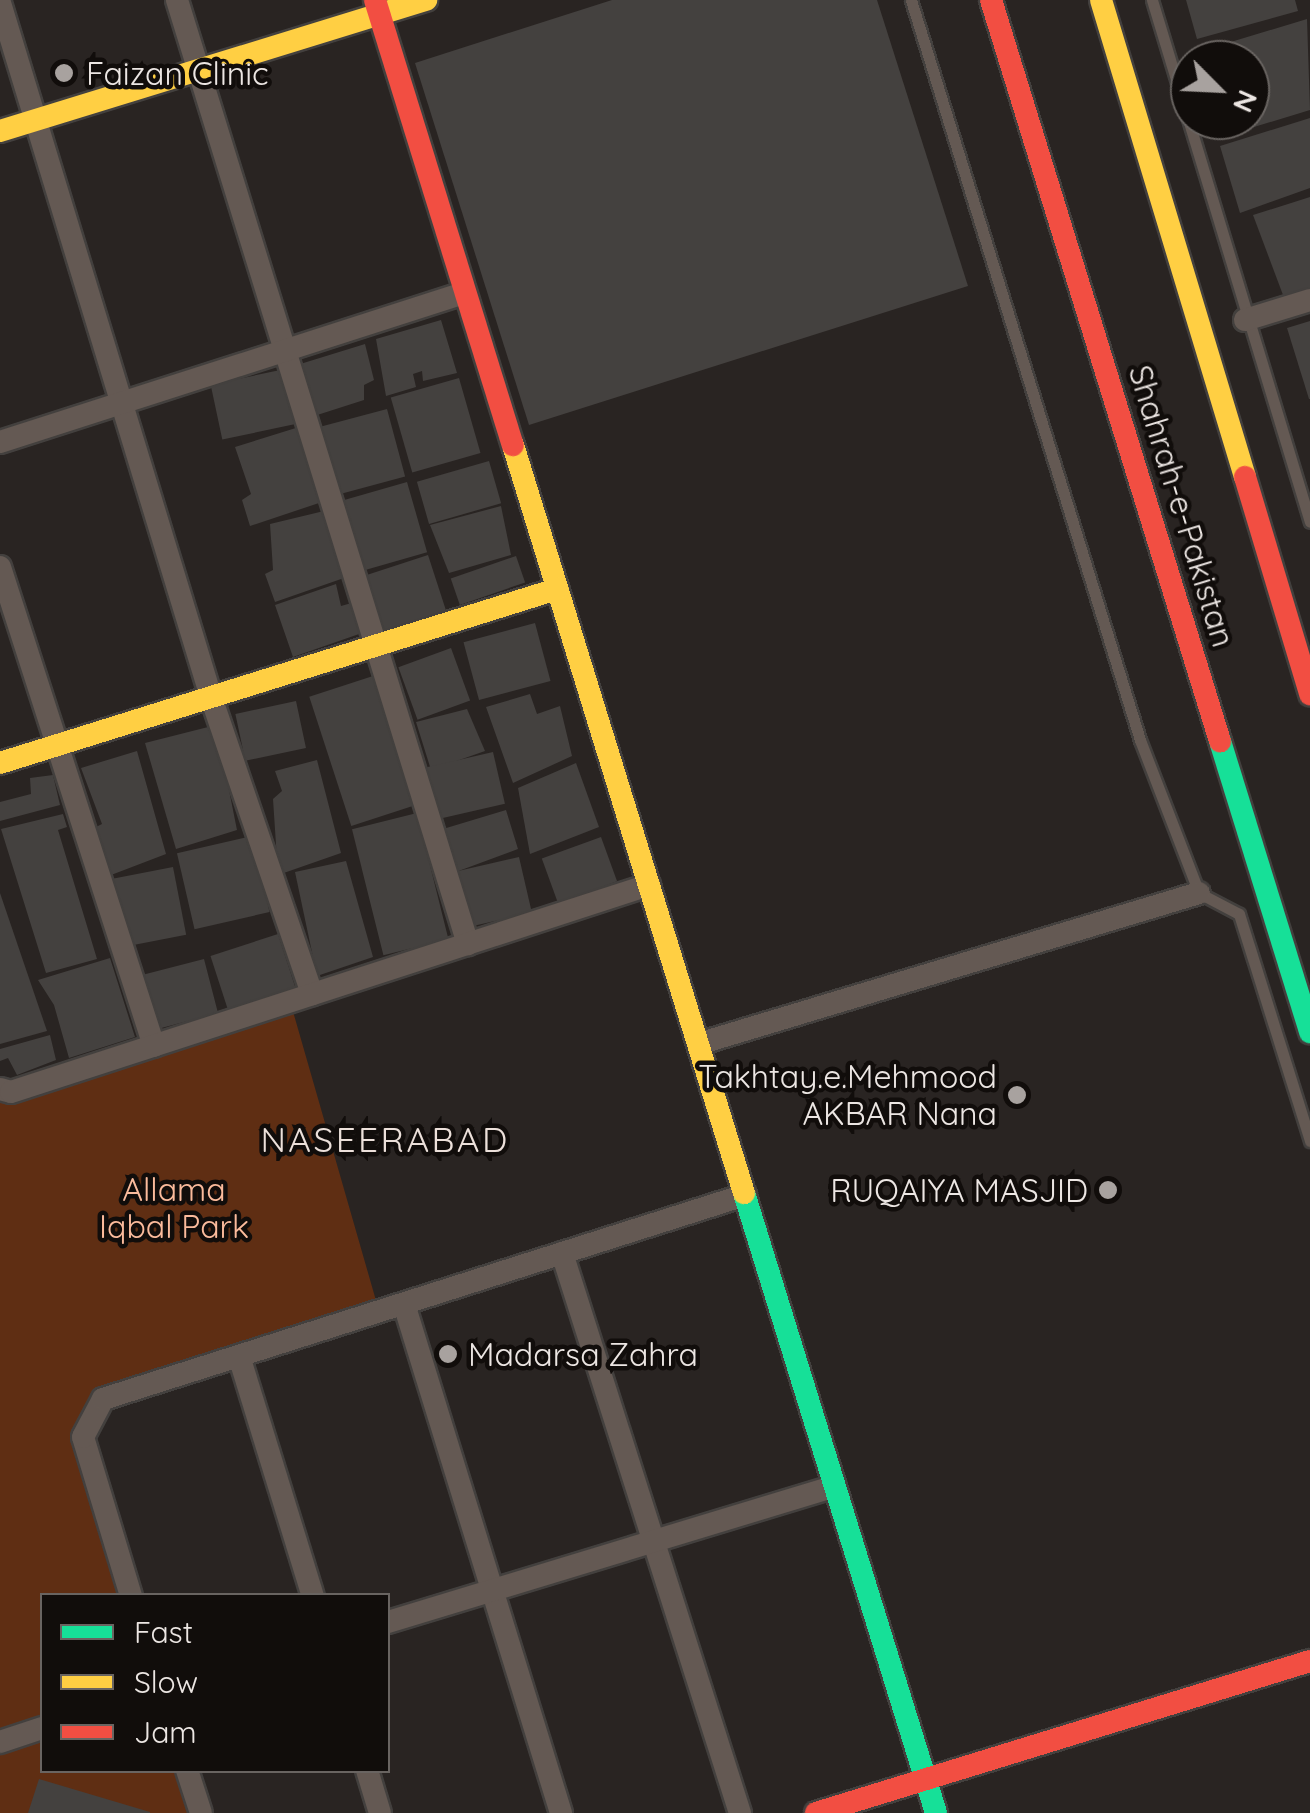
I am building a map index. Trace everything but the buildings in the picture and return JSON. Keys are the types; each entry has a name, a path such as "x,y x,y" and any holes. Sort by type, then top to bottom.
{"main road":[{"path":"0,131 378,7 426,0"},
{"name":"Shahrah-e-Pakistan","path":"991,0 1310,1032"},
{"name":"Shahrah-e-Pakistan","path":"1101,0 1310,694"},
{"path":"378,7 936,1813"},
{"path":"0,763 557,589"},
{"path":"816,1813 1310,1661"}],"street":[{"path":"177,0 468,944"},
{"path":"0,3 211,697 312,994"},
{"path":"0,442 465,293"},
{"path":"1245,320 1310,300"},
{"path":"0,567 154,1046"},
{"path":"0,1089 10,1092 649,885"},
{"path":"698,1044 1200,892"},
{"path":"130,1593 83,1438 90,1416 103,1399 745,1195"},
{"path":"562,1253 740,1813"},
{"path":"404,1304 560,1813"},
{"path":"239,1356 312,1593"},
{"path":"390,1621 835,1486"},
{"path":"0,1742 40,1729"},
{"path":"188,1773 201,1813"},
{"path":"368,1773 380,1813"}],"lane":[{"path":"911,0 1140,740 1200,892 1239,914 1310,1141"},
{"path":"1152,0 1245,320 1310,522"}],"green space":[{"name":"Allama Iqbal Park","path":"290,1001 379,1311 104,1399 83,1438 130,1593 40,1593 40,1773 185,1773 197,1813 0,1813 0,1089"}],"traffic: fast":[{"path":"1220,741 1310,1032"},
{"path":"744,1193 936,1813"}],"traffic: slow":[{"path":"0,131 426,0"},
{"path":"1101,0 1245,477"},
{"path":"513,445 744,1193"},
{"path":"0,763 557,589"}],"traffic: jam":[{"path":"375,0 513,445"},
{"path":"991,0 1220,741"},
{"path":"1245,477 1310,694"},
{"path":"816,1813 1310,1661"}],"place":[{"name":"Faizan Clinic","path":"64,73"},
{"name":"Takhtay.e.Mehmood AKBAR Nana","path":"1017,1095"},
{"name":"RUQAIYA MASJID","path":"1108,1190"},
{"name":"Madarsa Zahra","path":"448,1354"}],"district":[{"name":"NASEERABAD","path":"385,1139"}]}
